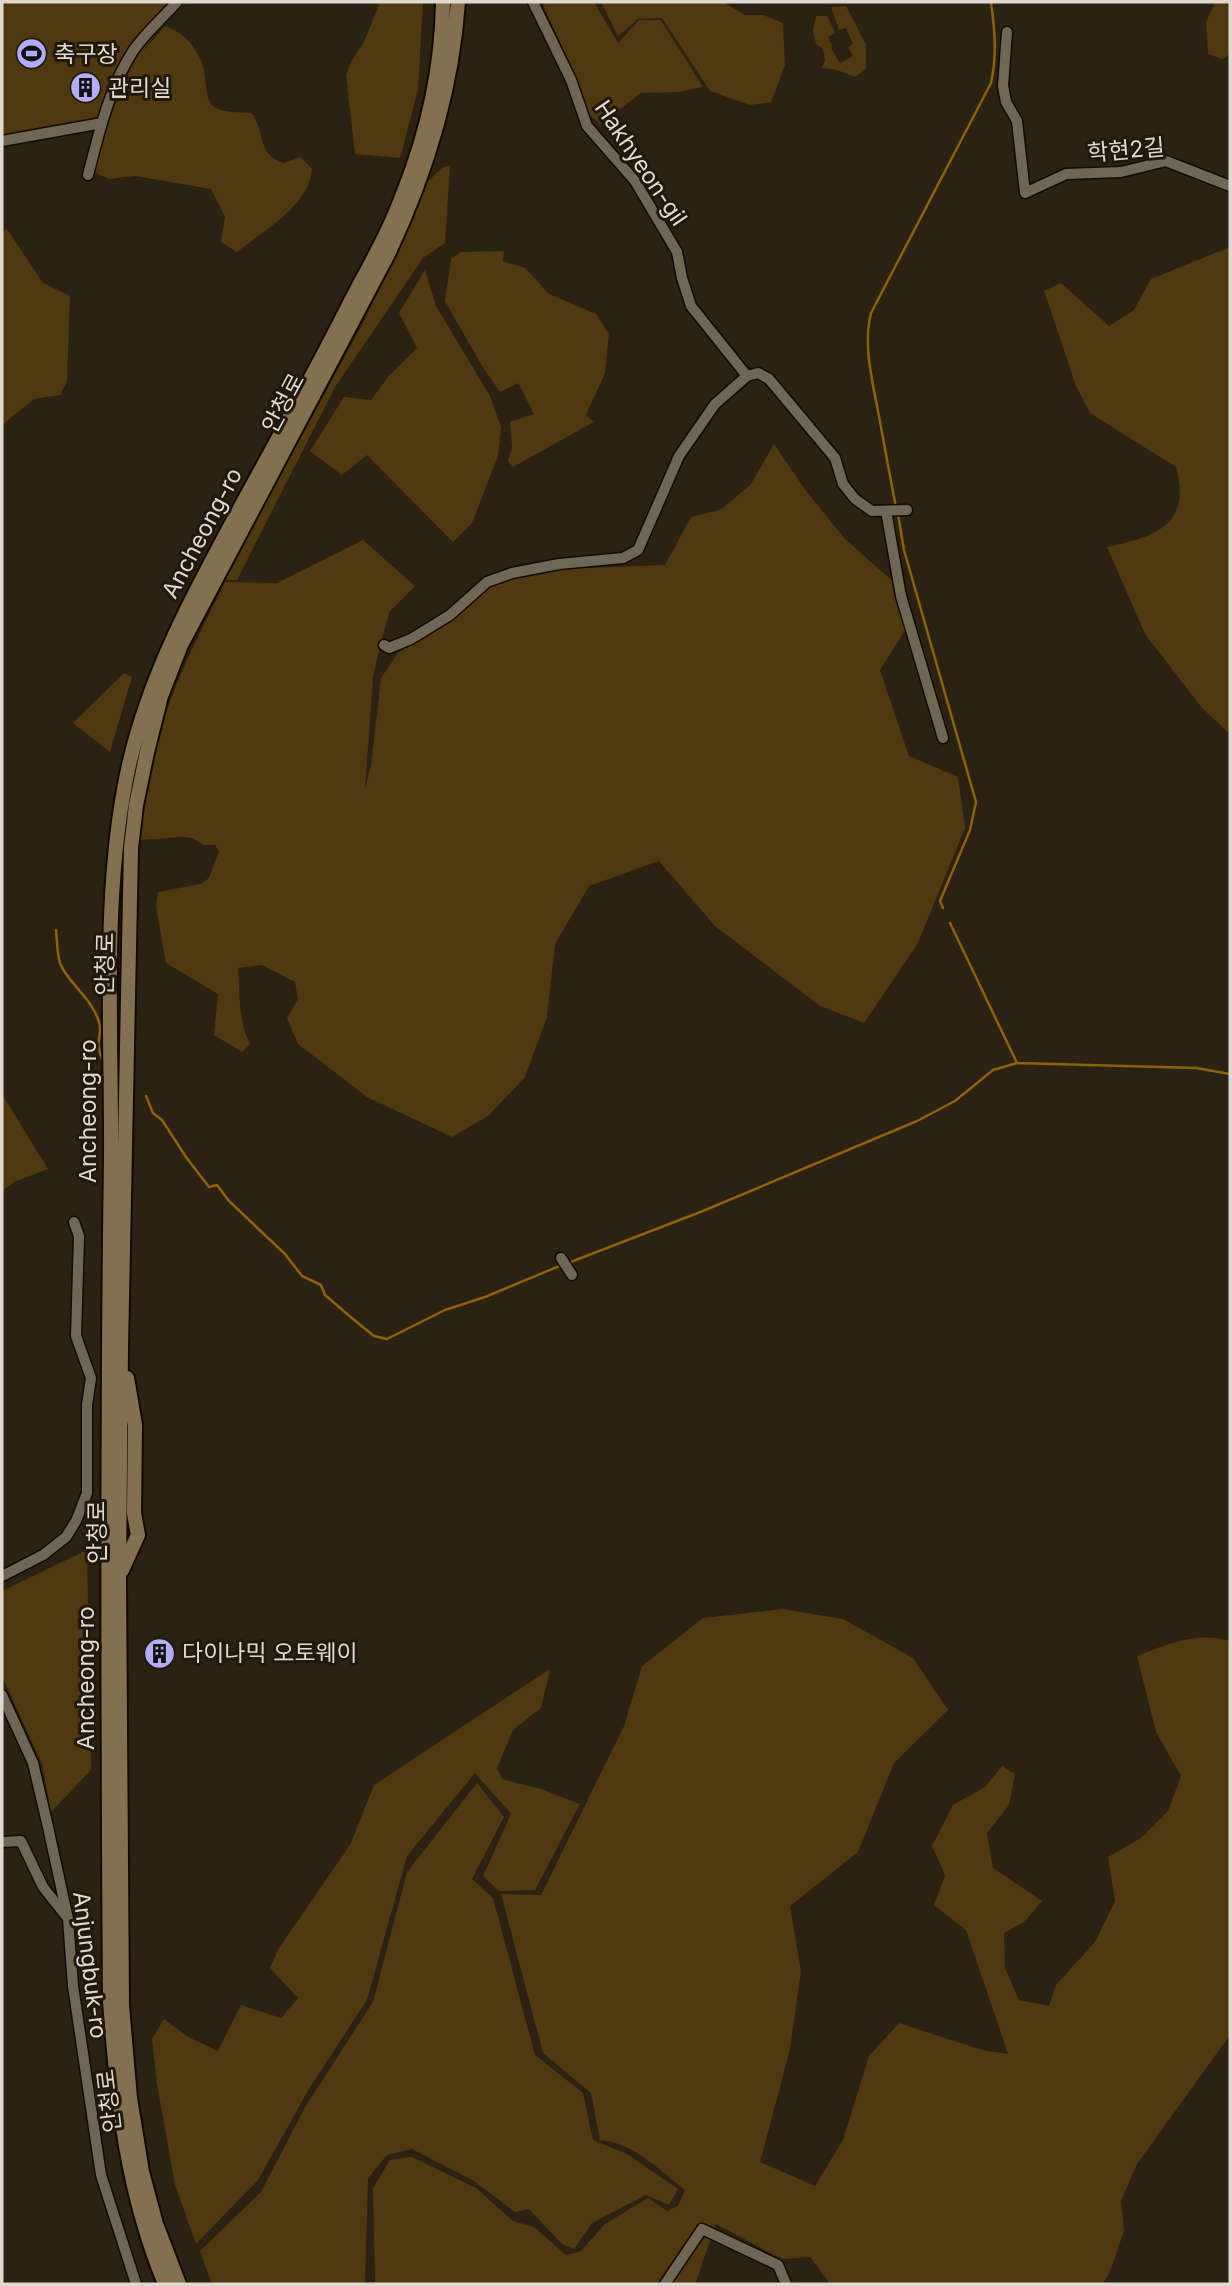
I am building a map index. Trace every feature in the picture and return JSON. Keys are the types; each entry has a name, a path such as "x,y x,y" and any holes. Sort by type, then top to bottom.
{"street":[{"path":"88,175 118,78 134,50 177,2"},
{"name":"Ancheong-ro","path":"165,2284 148,2243 129,2163 116,2087 110,2001 108,1332 111,934 118,826 145,708 171,642 196,588 306,388 402,198 426,121 438,67 443,2"},
{"name":"안청로","path":"178,2284 156,2224 142,2172 130,2098 124,2032 119,1578 121,1347 131,848 136,805 161,696 181,645 407,215 423,173 450,71 458,2"},
{"name":"Hakhyeon-gil","path":"533,2 571,80 587,126 635,181 677,252 691,306 747,376 758,373 769,379 835,458 843,484 855,499 872,512 886,511"},
{"name":"학현2길","path":"1007,32 1003,86 1006,102 1017,121 1025,192 1066,174 1121,172 1166,161 1230,186"},
{"path":"2,141 102,123"},
{"path":"384,645 389,648 411,639 450,615 487,582 512,573 559,564 622,558 638,550 679,456 715,404 747,376"},
{"path":"907,510 886,511 901,596 943,738"},
{"path":"2,1576 43,1555 66,1536 76,1521 87,1493 87,1405 91,1378 76,1336 79,1236 74,1222"},
{"path":"561,1258 572,1275"},
{"path":"119,1578 138,1535 134,1513 135,1425 121,1347"},
{"name":"Anjungbuk-ro","path":"2,1695 33,1763 68,1919 73,1986 101,2175 136,2284"},
{"path":"2,1842 21,1841 43,1887 68,1919"},
{"path":"665,2284 702,2229 778,2265 786,2284"}],"shaded area":[{"path":"2,2 186,2 140,55 123,84 109,119 2,136"},
{"path":"380,2 423,2 418,90 400,158 355,154 346,75 364,42"},
{"path":"547,2 594,2 618,43 639,20 661,20 703,87 678,92 641,93 601,124 588,114 578,81 543,5"},
{"path":"601,2 723,2 745,15 763,15 783,23 785,65 771,102 750,105 710,91 662,18 638,19 618,36"},
{"path":"1215,2 1230,2 1230,54 1222,59 1208,54 1206,22"},
{"path":"846,6 866,44 866,69 855,77 822,68 825,60 823,49 816,44 813,30 816,16 827,16 835,33 828,37 831,48 840,63 853,56 848,47 853,44 846,28 839,30 831,7"},
{"path":"164,27 184,36 194,48 204,69 207,94 213,106 226,111 251,113 268,154 283,163 301,157 312,169 309,182 294,206 237,252 221,242 225,217 211,189 135,176 109,179 93,172 124,83 139,56"},
{"path":"450,166 445,243 423,258 335,387 237,580 223,580 362,325 407,231 425,184 443,167"},
{"path":"7,229 43,283 70,296 67,381 60,395 34,399 2,425 2,231"},
{"path":"1230,247 1230,734 1202,708 1145,634 1107,547 1141,538 1166,525 1179,502 1180,486 1176,467 1090,413 1076,386 1044,291 1061,283 1109,326 1134,310 1151,279"},
{"path":"504,251 503,261 525,268 549,294 596,314 609,334 605,373 586,415 594,422 513,467 508,461 512,447 510,422 534,414 518,383 500,392 445,301 451,259 461,252"},
{"path":"425,270 436,306 490,396 501,427 498,456 472,523 453,542 367,455 342,475 310,451 344,397 371,400 388,377 417,348 399,313"},
{"path":"774,444 806,491 845,539 896,584 906,629 880,670 909,756 958,777 965,828 918,943 864,1023 820,1006 715,926 659,861 589,886 555,944 547,1017 525,1077 488,1116 452,1137 367,1097 298,1044 287,1018 298,999 295,982 262,965 238,968 241,1017 250,1044 242,1052 214,1035 218,994 166,963 156,907 158,892 201,884 209,878 219,851 215,845 204,845 192,838 140,840 149,779 164,719 184,667 225,582 277,583 363,540 415,586 390,611 381,642 373,677 365,789 371,766 381,678 398,653 452,619 490,585 513,577 560,569 665,565 691,517 722,509 751,484"},
{"path":"124,673 132,677 110,752 73,723"},
{"path":"2,1094 48,1169 14,1182 2,1191"},
{"path":"87,1550 91,1770 51,1812 42,1764 2,1676 2,1591"},
{"path":"783,1609 843,1619 913,1658 948,1710 894,1763 858,1852 790,1906 801,1971 790,2049 760,2162 815,2186 843,2140 869,2056 899,2023 982,2050 1008,2054 966,1930 934,1905 945,1875 932,1846 953,1805 985,1787 1002,1766 1015,1774 1009,1805 987,1833 993,1868 1042,1901 1024,1922 1004,1933 1005,1968 1019,2000 1049,2006 1056,1985 1095,1942 1115,1901 1108,1857 1141,1838 1168,1811 1181,1776 1156,1732 1137,1656 1171,1643 1194,1638 1230,1641 1230,2035 1137,2164 1121,2201 1124,2231 1109,2274 1102,2284 830,2284 810,2257 782,2259 716,2224 695,2284 373,2284 373,2188 390,2160 412,2157 476,2188 513,2221 534,2227 566,2255 581,2251 605,2224 648,2198 667,2211 678,2206 685,2190 635,2152 624,2146 600,2140 591,2093 543,2053 501,1894 541,1895 624,1726 642,1666 703,1618"},
{"path":"550,1669 541,1708 513,1730 497,1768 502,1779 541,1789 580,1804 535,1890 499,1891 483,1876 511,1814 475,1773 407,1856 367,2000 309,2089 258,2180 196,2244 175,2185 157,2084 152,2039 164,2019 188,2037 218,2051 241,2005 281,2018 298,1998 270,1968 279,1948 350,1845 374,1785"},
{"path":"477,1783 504,1817 472,1879 493,1898 535,2055 583,2093 593,2140 627,2154 678,2189 669,2205 646,2195 592,2223 574,2249 562,2244 529,2209 515,2212 474,2181 412,2149 387,2155 368,2178 365,2284 212,2284 200,2251 261,2192 305,2107 373,2002 407,1872"}],"waterway":[{"path":"896,508 869,362 871,313 991,83 995,43 991,2"},
{"path":"898,514 904,550 976,802 970,830 940,901 943,908"},
{"path":"950,923 1017,1063 1196,1068 1230,1074"},
{"path":"56,930 58,955 63,970 96,1013 102,1059"},
{"path":"568,1263 703,1211 917,1121 955,1101 993,1070 1017,1063"},
{"path":"146,1096 153,1113 162,1120 209,1187 217,1185 229,1201 285,1254 302,1276 321,1285 325,1295 374,1336 387,1339 445,1310 485,1297 562,1265"}],"place":[{"name":"축구장","path":"31,54"},
{"name":"관리실","path":"85,88"},
{"name":"다이나믹 오토웨이","path":"159,1653"}]}
